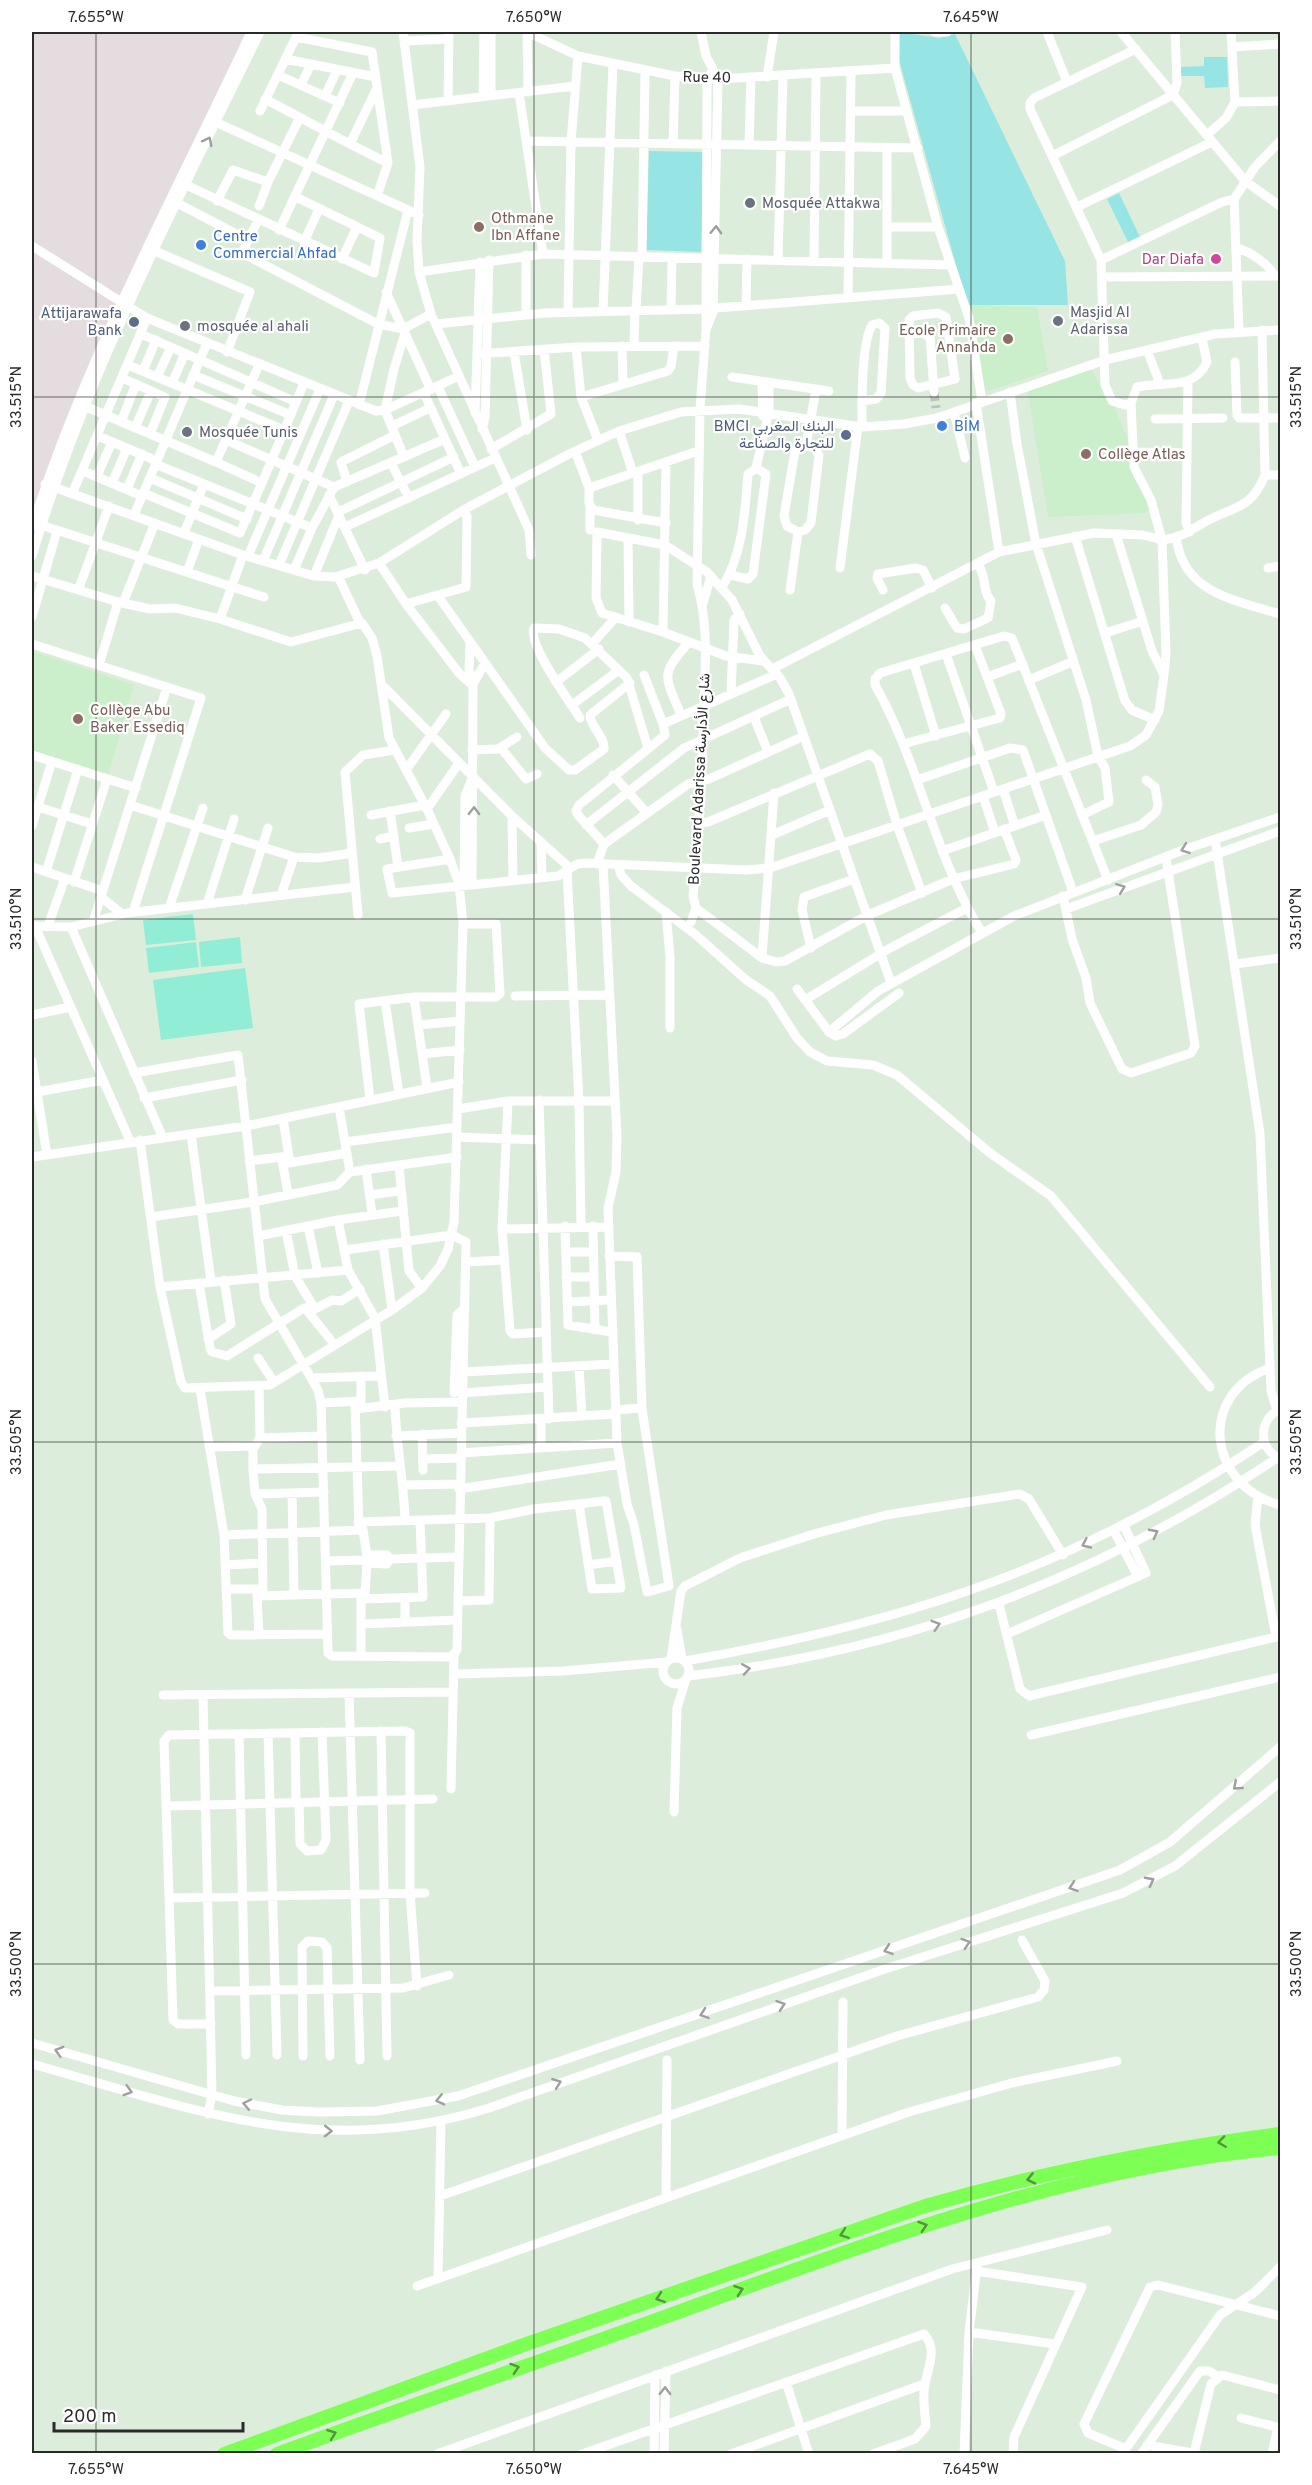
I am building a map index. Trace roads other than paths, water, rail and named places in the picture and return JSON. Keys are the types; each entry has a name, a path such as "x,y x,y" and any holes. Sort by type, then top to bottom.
{"highway":[{"path":"224,2454 529,2343 926,2206 977,2191 1116,2160 1281,2134"},
{"path":"277,2454 934,2222 1103,2176 1202,2158 1281,2148"}],"street":[{"path":"32,556 36,526 49,485 82,405 251,32"},
{"path":"212,121 260,32"},
{"path":"484,32 487,95"},
{"path":"487,95 491,32"},
{"path":"527,32 523,92 543,254"},
{"name":"Rue 40","path":"527,32 578,56 645,72 675,76 710,75 718,79 895,68"},
{"name":"Boulevard Adarissa شارع الأدارسة","path":"701,32 710,75 707,144 710,258 709,309 699,409 697,584 703,603 706,649 699,823 693,897 696,908 762,958"},
{"path":"767,77 774,32"},
{"path":"895,32 895,68 938,227 969,318 999,552"},
{"path":"934,32 947,32"},
{"path":"1047,32 1068,82"},
{"path":"1120,32 1245,181 1281,206"},
{"path":"1052,156 1173,95 1178,83 1175,32"},
{"path":"1077,207 1210,139 1235,102 1231,32"},
{"path":"448,100 449,35 404,36 420,167 417,241 419,272 431,314 529,530 531,555"},
{"path":"260,111 297,37 372,52 388,163 376,196"},
{"path":"1232,47 1281,44"},
{"path":"1131,402 1119,405 1109,396 1105,385 1101,260 1033,116 1030,103 1034,98 1136,49"},
{"path":"568,312 571,254 571,142 578,56"},
{"path":"285,59 376,77"},
{"path":"301,85 311,64"},
{"path":"603,311 607,254 608,143 613,64"},
{"path":"325,96 337,70"},
{"path":"634,346 640,256 645,72"},
{"path":"848,297 851,72"},
{"path":"279,230 353,73"},
{"path":"814,261 816,73"},
{"path":"278,75 339,103"},
{"path":"673,144 675,76"},
{"path":"778,260 783,76"},
{"path":"749,145 751,77"},
{"name":"Boulevard Adarissa شارع الأدارسة","path":"710,258 719,145 718,79"},
{"path":"412,105 575,86"},
{"path":"350,144 376,90"},
{"path":"266,99 388,163"},
{"path":"1235,102 1281,101"},
{"path":"852,111 907,111"},
{"path":"259,206 268,182 300,117"},
{"path":"212,121 419,215"},
{"path":"528,141 918,148"},
{"path":"1239,331 1234,199 1245,181 1281,141"},
{"path":"887,148 887,263"},
{"path":"217,201 233,170 268,182"},
{"path":"182,183 374,273 381,238 296,197"},
{"path":"126,305 177,203 182,183"},
{"path":"1101,260 1222,202 1234,199"},
{"path":"177,203 248,240"},
{"path":"304,242 319,209"},
{"path":"359,405 408,210"},
{"path":"258,220 242,254 378,324 404,331"},
{"path":"342,259 357,227"},
{"path":"887,227 938,227"},
{"path":"401,236 417,241"},
{"path":"32,246 147,318 376,411 385,410 459,376"},
{"path":"1236,248 1244,250 1278,276"},
{"path":"155,250 250,293 228,352"},
{"path":"419,272 543,254 950,265"},
{"path":"526,255 526,315"},
{"path":"671,310 672,257"},
{"path":"746,306 747,259"},
{"path":"482,429 481,354 484,261"},
{"path":"1102,277 1278,276"},
{"path":"436,324 482,318 568,312 709,309 959,289"},
{"path":"386,292 431,390 476,467"},
{"path":"938,313 946,317 956,374 953,381 934,389 918,388 912,385 909,334 909,320 913,316 938,313"},
{"path":"404,457 385,410 404,331 431,314"},
{"path":"72,494 147,318"},
{"path":"840,568 863,401 868,332 872,325 879,323 885,328 881,393 876,399 863,401"},
{"path":"663,724 774,672 999,552 1075,536 1116,534 1143,535 1162,540 1176,538 1206,521 1243,506 1256,494 1265,475 1262,330"},
{"path":"49,485 246,556 314,576 338,576 365,570 379,563 464,510 575,451 619,431 672,414 699,409 765,411 860,426 897,425 937,413 954,412 1106,360 1239,331 1281,330"},
{"path":"909,334 923,333 930,337 934,389"},
{"path":"141,334 296,402"},
{"path":"450,859 387,870 393,893 558,876 577,864 770,868 842,846 1033,778 1119,751 1140,741 1155,720 1162,701 1166,654 1162,540 1150,500 1134,467 1131,402 1137,387 1188,383 1199,374 1207,362 1202,338"},
{"path":"143,371 156,340"},
{"path":"134,515 207,344"},
{"path":"157,377 171,346"},
{"path":"481,354 576,346 705,346"},
{"path":"576,346 581,397 598,440"},
{"path":"622,346 623,384"},
{"path":"581,397 668,370 671,366 674,346"},
{"path":"345,527 476,467 551,414 544,349"},
{"path":"1147,350 1160,384"},
{"path":"514,352 527,430"},
{"path":"172,383 185,353"},
{"path":"475,413 481,354"},
{"path":"1235,363 1239,418 1281,418"},
{"path":"128,365 284,430"},
{"path":"216,462 259,365"},
{"path":"193,375 291,415"},
{"path":"732,377 830,391"},
{"path":"122,378 165,399 150,434"},
{"path":"722,587 730,575 741,529 748,474 756,468 765,421 766,382"},
{"path":"232,551 304,383"},
{"path":"1188,383 1185,419 1186,523 1190,532"},
{"path":"121,422 136,384"},
{"path":"220,619 320,389"},
{"path":"806,446 810,429 813,389"},
{"path":"431,390 430,408 461,474"},
{"path":"135,428 151,391"},
{"path":"1010,392 1018,453 1036,544 1074,661 1098,756 1105,768 1109,802 1082,815"},
{"path":"263,561 334,395"},
{"path":"279,565 349,401"},
{"path":"82,405 262,483"},
{"path":"347,482 340,462 430,408"},
{"path":"954,412 965,458"},
{"path":"1155,419 1222,418"},
{"path":"619,431 636,473 638,520"},
{"path":"98,436 204,484 312,528"},
{"path":"294,570 312,528 332,491 347,482 445,439"},
{"path":"226,440 302,472 332,491 338,514 365,570"},
{"path":"97,476 112,442"},
{"path":"806,446 814,448 819,455 811,523 805,530 798,532 787,526 784,516 795,451 806,446"},
{"path":"112,483 127,448"},
{"path":"575,451 589,488 590,531 597,604 602,613 663,632 732,658 763,661"},
{"path":"589,488 698,451"},
{"path":"1133,452 1187,453"},
{"path":"127,489 142,454"},
{"path":"314,576 338,514 453,458"},
{"path":"663,632 666,462"},
{"path":"391,463 409,498"},
{"path":"730,575 749,579 753,574 766,474 756,468"},
{"path":"83,471 240,533"},
{"path":"1265,475 1281,475"},
{"path":"150,478 247,519"},
{"path":"184,533 204,484"},
{"path":"79,588 109,506"},
{"path":"590,507 596,512 666,524"},
{"path":"406,604 462,590 467,584 464,510"},
{"path":"317,519 334,528"},
{"path":"99,665 121,602 142,558 155,523"},
{"path":"36,526 264,597"},
{"path":"32,616 57,531"},
{"path":"590,531 665,545 697,564 722,587 740,614 763,661 774,672 791,699 891,982"},
{"path":"790,590 798,532"},
{"path":"1116,534 1154,658 1164,675"},
{"path":"1075,536 1128,707 1155,720"},
{"path":"628,538 629,622"},
{"path":"1176,538 1183,562 1193,576 1208,588 1228,599 1281,614"},
{"path":"187,572 199,539"},
{"path":"379,563 406,604 459,673 473,685"},
{"path":"945,608 957,628 964,629 988,618 991,602 985,594 985,576 978,564"},
{"path":"1268,568 1281,566"},
{"path":"883,590 877,578 878,574 916,568 923,570 932,588"},
{"path":"32,576 150,609 175,608 220,619 291,642 360,623"},
{"path":"338,576 360,623 372,638 383,686 388,733 395,750 465,884"},
{"name":"Boulevard Adarissa شارع الأدارسة","path":"703,603 711,576"},
{"path":"438,596 547,751 571,770 603,748 604,743 590,720 590,715 630,682"},
{"path":"731,694 734,618 740,614"},
{"path":"556,682 596,646 616,617"},
{"path":"1105,633 1143,621"},
{"path":"580,718 556,682 534,639 534,628 559,629 585,638 619,670 630,682 632,702 648,748"},
{"path":"982,933 967,908 942,851 903,744 875,679 880,673 1008,636 1013,639 1108,880"},
{"path":"355,887 133,912 71,927 33,926 103,1080 135,1141 151,1217 160,1287 181,1382 188,1389 259,1387 274,1382 375,1318 392,1310 422,1288 440,1266 452,1235 457,1157 463,924 474,793 471,778 473,685 469,670 470,642"},
{"path":"681,715 666,674 670,664 689,642"},
{"path":"32,644 201,699 133,912"},
{"path":"903,744 1000,717 975,645"},
{"path":"946,654 981,758 1015,826"},
{"path":"1029,680 1074,661"},
{"path":"473,685 485,663"},
{"path":"914,664 936,736"},
{"path":"987,677 1023,664"},
{"path":"572,705 619,670"},
{"path":"604,844 577,813 577,808 613,775 665,735 644,675"},
{"path":"383,686 471,778 568,870 579,1101 581,1226"},
{"path":"93,922 167,687"},
{"path":"586,825 684,748 791,699"},
{"path":"406,770 446,714"},
{"path":"754,717 768,752"},
{"path":"609,1256 637,1257 642,1408 668,1587 645,1591 617,1443 615,1412 610,1300 609,1256 609,1200 617,1162 600,864 604,844 688,784 804,736"},
{"path":"472,750 501,748 517,737"},
{"path":"501,748 526,779 537,774"},
{"path":"917,780 1010,748 1020,748 1024,752 1073,892"},
{"path":"358,915 345,772 363,755 395,750"},
{"path":"699,823 708,822 867,754 872,755 878,761 921,893"},
{"path":"32,755 136,788"},
{"path":"32,826 52,761"},
{"path":"371,815 426,807 459,763"},
{"path":"46,872 78,769"},
{"path":"613,775 646,812"},
{"path":"48,926 92,824 106,779"},
{"path":"1093,841 1141,825 1156,812 1158,805 1155,787 1146,780"},
{"path":"774,793 762,958 777,962 785,961 811,948 868,915 953,879 1014,864 1016,858 983,796"},
{"path":"130,805 294,857 319,858 352,853"},
{"path":"38,807 92,824"},
{"path":"169,908 203,808"},
{"path":"772,835 830,810"},
{"path":"390,811 398,867"},
{"path":"942,851 1046,815"},
{"path":"512,816 513,880"},
{"path":"829,1032 852,1010 891,982 1014,916 1215,839 1281,817"},
{"path":"207,904 234,819"},
{"path":"409,828 434,824"},
{"path":"245,900 268,828"},
{"path":"1066,909 1281,831"},
{"path":"380,839 394,836"},
{"path":"670,1682 680,1683 687,1678 858,1647 930,1627 999,1604 1133,1544 1239,1484 1279,1458 1270,1452 1264,1442 1264,1425 1279,1410 1272,1396 1270,1368 1260,1134 1215,839"},
{"path":"541,842 542,877"},
{"path":"281,895 294,857"},
{"path":"1064,896 1092,1008 1124,1070 1131,1073 1191,1053 1195,1046 1166,858"},
{"path":"618,865 627,883 696,935 745,979 770,996 797,1038 810,1052 827,1061 873,1065 897,1075 990,1153 1052,1196 1072,1224 1210,1387"},
{"path":"32,867 102,894 122,914"},
{"path":"811,948 802,910 804,897 854,879"},
{"path":"691,922 696,908"},
{"path":"805,1000 881,954 967,908"},
{"path":"666,912 670,957 670,1028"},
{"path":"370,1100 358,1005 414,997 460,995 496,997 500,993 496,924 463,924"},
{"path":"71,927 163,1138"},
{"path":"1235,964 1281,958"},
{"path":"797,989 829,1032 836,1036 841,1035 899,993"},
{"path":"515,996 609,995"},
{"path":"414,997 427,1088"},
{"path":"385,1001 399,1094"},
{"path":"32,1015 71,1007"},
{"path":"418,1025 460,1021"},
{"path":"422,1054 460,1050"},
{"path":"134,1073 237,1054 242,1080 253,1202 265,1299 311,1377 321,1403 329,1655 454,1656"},
{"path":"32,1061 46,1155"},
{"path":"35,1087 103,1080"},
{"path":"144,1098 242,1080"},
{"path":"32,1157 246,1126 459,1082"},
{"path":"539,1100 544,1332 547,1368 545,1419 541,1448"},
{"path":"458,1108 507,1101 615,1101"},
{"path":"507,1101 502,1229 511,1334 544,1332"},
{"path":"339,1107 350,1172"},
{"path":"283,1119 288,1193"},
{"path":"345,1142 457,1132 540,1140"},
{"path":"191,1134 211,1281"},
{"path":"249,1161 286,1160 347,1153"},
{"path":"151,1217 253,1202 288,1193 337,1185 350,1172 457,1157"},
{"path":"399,1165 410,1273 422,1288"},
{"path":"366,1169 372,1214"},
{"path":"369,1195 400,1191"},
{"path":"258,1236 372,1214 402,1211"},
{"path":"338,1220 348,1270 375,1318 381,1376 390,1406 404,1485 405,1521"},
{"path":"308,1226 318,1274"},
{"path":"502,1229 565,1226 609,1227"},
{"path":"565,1226 570,1327 612,1332"},
{"path":"593,1226 595,1330"},
{"path":"285,1231 295,1276 310,1309 334,1344"},
{"path":"345,1250 452,1235 466,1242 463,1372 459,1396"},
{"path":"383,1244 392,1310"},
{"path":"566,1252 593,1252"},
{"path":"466,1262 503,1260"},
{"path":"160,1287 348,1270"},
{"path":"566,1277 594,1277"},
{"path":"208,1339 231,1324 224,1280"},
{"path":"199,1283 212,1352 231,1355 278,1324 332,1300 341,1301 360,1289"},
{"path":"567,1302 610,1300"},
{"path":"451,1789 461,1456 457,1315 465,1308"},
{"path":"258,1358 274,1382"},
{"path":"463,1372 613,1364"},
{"path":"579,1366 582,1416"},
{"path":"1270,1368 1244,1382 1226,1407 1220,1437 1227,1466 1239,1484 1258,1496 1281,1505"},
{"path":"355,1406 362,1400 362,1376"},
{"path":"311,1377 381,1376"},
{"path":"259,1387 257,1442 253,1469 255,1494 261,1507 263,1592"},
{"path":"321,1403 390,1406 547,1387"},
{"path":"200,1389 224,1534 229,1635 327,1634"},
{"path":"355,1406 359,1526 364,1531 367,1560 366,1592 361,1596"},
{"path":"396,1436 642,1408"},
{"path":"422,1434 423,1470"},
{"path":"209,1447 322,1436"},
{"path":"454,1674 563,1671 684,1660 853,1627 954,1598 1064,1555 1124,1526 1264,1442"},
{"path":"423,1459 617,1443"},
{"path":"404,1485 459,1486 621,1464"},
{"path":"253,1469 400,1466"},
{"path":"255,1494 324,1492"},
{"path":"292,1493 294,1595"},
{"path":"674,1812 677,1708 670,1682 664,1675 677,1629 678,1597 683,1588 733,1561 814,1534 910,1511 1022,1494 1029,1499 1064,1555"},
{"path":"999,1604 1021,1691 1029,1696 1278,1636 1256,1526 1258,1496"},
{"path":"224,1534 325,1532 405,1521 490,1518 534,1509 579,1504 606,1502 621,1588 592,1590 579,1504"},
{"path":"458,1601 489,1600 490,1518"},
{"path":"227,1589 294,1595 423,1597 420,1520"},
{"path":"1124,1526 1133,1544 1142,1575"},
{"path":"1114,1531 1123,1549 1142,1575"},
{"path":"326,1561 367,1560 387,1555 390,1560 458,1557"},
{"path":"588,1565 617,1561"},
{"path":"226,1565 263,1563"},
{"path":"1006,1634 1142,1575"},
{"path":"259,1635 257,1596 263,1592"},
{"path":"361,1596 361,1656"},
{"path":"405,1598 405,1622"},
{"path":"361,1624 457,1620"},
{"path":"853,1627 858,1647"},
{"path":"677,1629 684,1660 689,1670 677,1708"},
{"path":"839,1630 844,1650"},
{"path":"1031,1735 1281,1677"},
{"path":"163,1695 453,1692"},
{"path":"349,1694 360,2060"},
{"path":"203,1695 212,2095 208,2114"},
{"path":"211,2024 178,2024 173,2020 165,1738 171,1735 350,1731 405,1731 411,1734 410,1893 417,1986"},
{"path":"381,1731 387,2056"},
{"path":"295,1732 300,1844 310,1851 321,1850 325,1845 322,1732"},
{"path":"268,1733 277,2055"},
{"path":"239,1734 246,2055"},
{"path":"32,2043 212,2095 282,2110 357,2112 417,2105 496,2085 1120,1870 1170,1842 1281,1747"},
{"path":"32,2064 208,2114 262,2125 315,2131 379,2130 441,2121 502,2103 885,1969 1123,1893 1181,1862 1281,1782"},
{"path":"166,1806 433,1799"},
{"path":"169,1898 425,1893"},
{"path":"440,2196 843,2054 942,2022 1038,1997 1044,1990 1045,1981 1023,1940"},
{"path":"303,2056 302,1947 308,1941 321,1941 326,1946 330,2056"},
{"path":"210,1991 417,1986 449,1975"},
{"path":"842,2135 843,2002"},
{"path":"666,2197 667,2060"},
{"path":"417,2286 842,2135 978,2092 1117,2061"},
{"path":"496,2085 502,2103"},
{"path":"438,2279 441,2121"},
{"path":"439,2453 952,2270 976,2267 1107,2230"},
{"path":"964,2454 969,2332 976,2267"},
{"path":"976,2267 1081,2286 1014,2436 1013,2454"},
{"path":"1281,2267 1255,2292 1236,2304 1220,2315 1124,2451 1088,2433 1084,2424 1148,2289 1158,2285 1236,2304 1281,2316"},
{"path":"969,2332 1055,2344"},
{"path":"582,2454 924,2334 931,2350 931,2365 924,2385 926,2426 915,2439 873,2454"},
{"path":"664,2454 666,2371"},
{"path":"1144,2450 1200,2371 1209,2371 1216,2376"},
{"path":"1144,2450 1196,2453 1211,2384 1216,2376 1222,2374 1281,2390"},
{"path":"654,2454 655,2375"},
{"path":"786,2382 809,2454"},
{"path":"731,2454 924,2385"},
{"path":"1241,2418 1279,2428 1272,2454"}],"tunnel":[{"path":"934,392 936,408"}],"place":[{"name":"Mosquée Attakwa","path":"750,203"},
{"name":"Othmane Ibn Affane","path":"479,227"},
{"name":"Centre Commercial Ahfad","path":"201,245"},
{"name":"Dar Diafa","path":"1216,259"},
{"name":"Masjid Al Adarissa","path":"1058,321"},
{"name":"Attijarawafa Bank","path":"134,322"},
{"name":"mosquée al ahali","path":"185,326"},
{"name":"Ecole Primaire Annahda","path":"1008,339"},
{"name":"BİM","path":"942,426"},
{"name":"Mosquée Tunis","path":"187,432"},
{"name":"BMCI البنك المغربي للتجارة والصناعة","path":"846,435"},
{"name":"Collège Atlas","path":"1086,454"},
{"name":"Collège Abu Baker Essediq","path":"78,719"}]}
